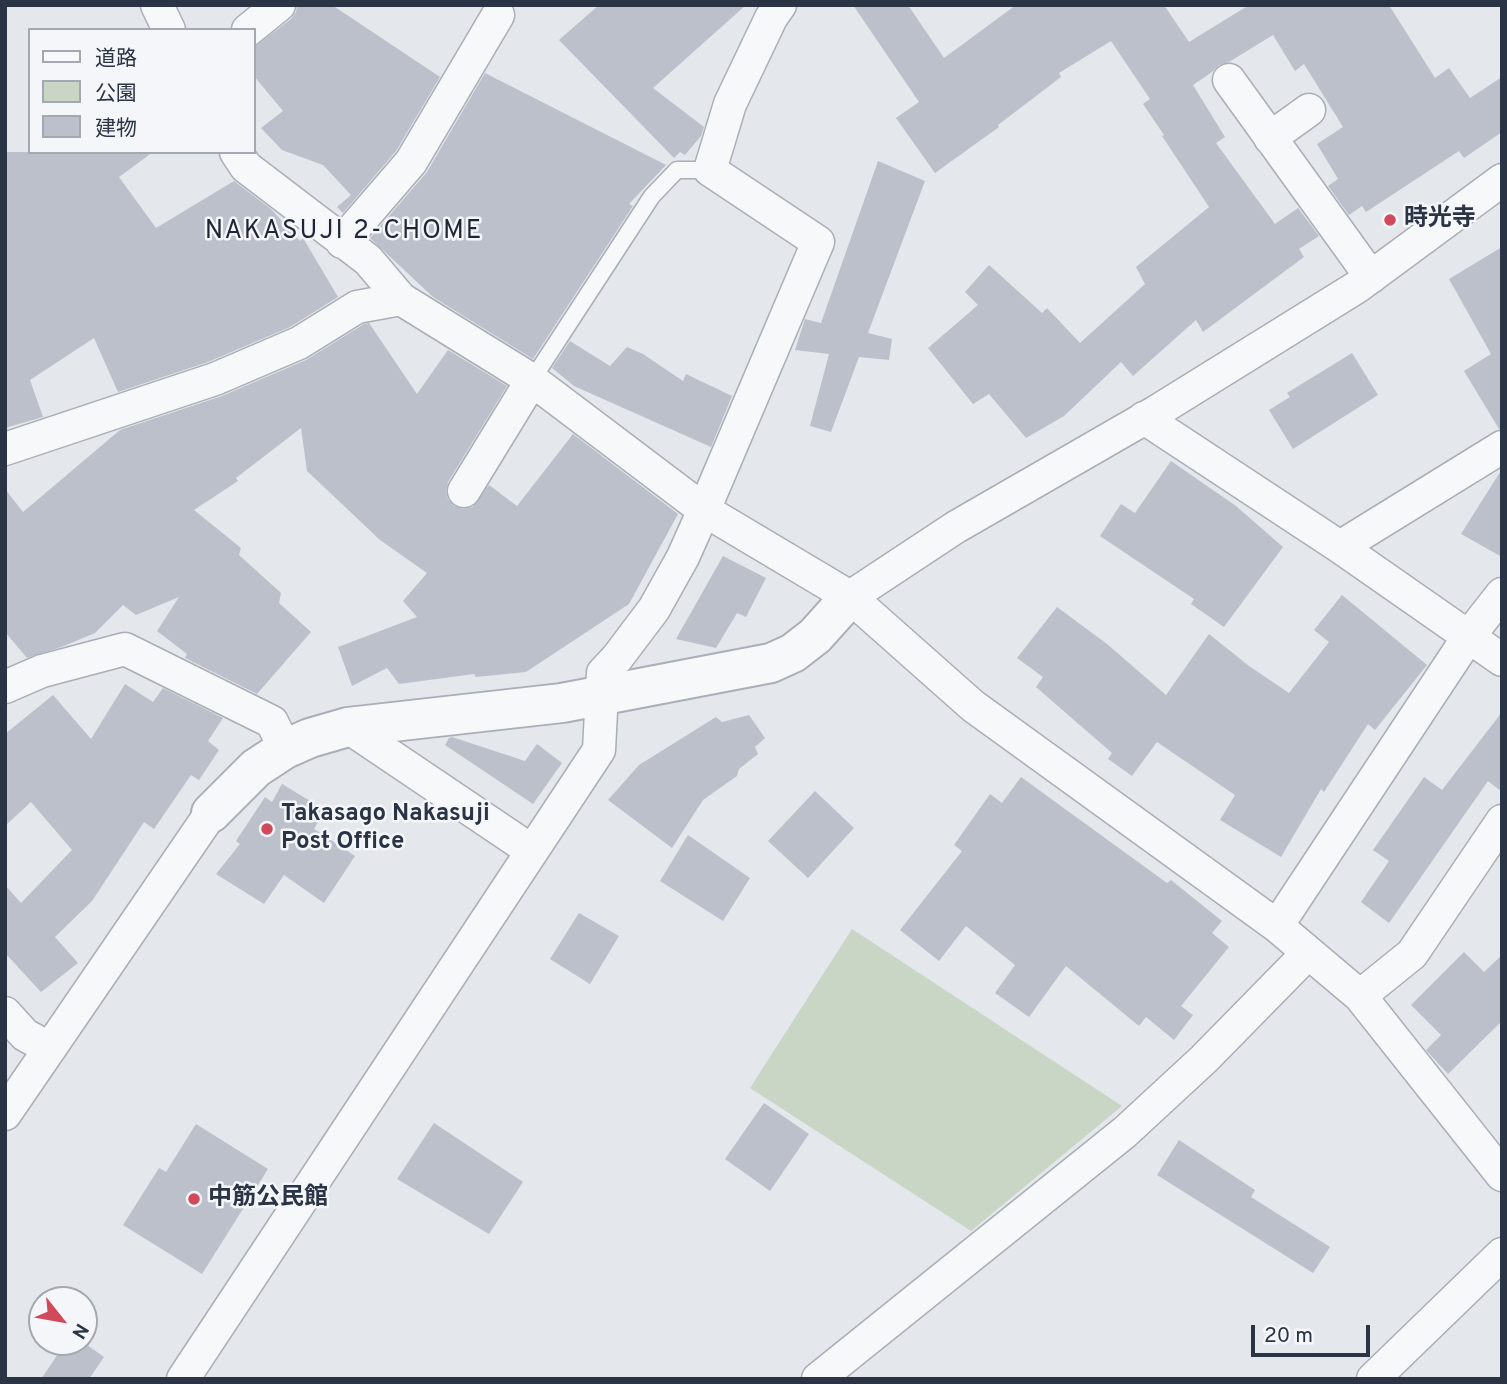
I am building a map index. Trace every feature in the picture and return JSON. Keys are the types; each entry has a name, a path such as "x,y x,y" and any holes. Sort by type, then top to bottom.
{"street":[{"path":"157,5 168,28"},
{"path":"250,28 279,5"},
{"path":"183,1379 599,750 603,673 654,609 683,557 704,510 818,242 710,170 730,104 771,18 780,5"},
{"path":"342,242 411,162 498,9"},
{"path":"1229,80 1371,277"},
{"path":"1270,138 1309,110"},
{"path":"237,154 246,167 368,260 401,299 531,380 704,510 850,597 973,706 1277,926 1360,996 1502,1175"},
{"path":"5,1114 211,813 256,768 285,749 310,738 348,727 562,704 771,663 793,653 815,636 850,597 956,527 1144,418 1371,277 1500,186"},
{"path":"5,449 215,379 299,343 357,307 401,299"},
{"path":"464,491 531,380"},
{"path":"1144,418 1340,547 1502,660"},
{"path":"1340,547 1502,447"},
{"path":"1277,926 1469,636 1502,594"},
{"path":"5,687 42,671 125,649 272,722 285,749"},
{"path":"348,727 532,851"},
{"path":"1360,996 1412,954 1502,821"},
{"path":"817,1379 1125,1132 1204,1059 1308,953"},
{"path":"5,1013 25,1035 49,1048"},
{"path":"1373,1379 1502,1254"}],"lane":[{"path":"531,380 652,196 677,170 710,170"}],"green space":[{"path":"852,929 1122,1106 971,1231 750,1088"}],"building":[{"path":"297,5 332,5 440,77 396,151 343,213 337,207 351,195 323,165 282,150 261,128 283,111 256,78 256,45 291,19"},
{"path":"599,5 746,5 653,88 704,127 701,136 685,155 680,152 674,158 559,40"},
{"path":"853,5 908,5 944,58 1016,5 1164,5 1189,42 1249,5 1389,5 1435,78 1449,68 1470,98 1502,77 1502,132 1464,158 1459,151 1366,212 1362,206 1349,215 1328,186 1338,179 1317,144 1343,127 1304,64 1295,71 1273,35 1229,62 1219,65 1193,85 1225,137 1216,143 1275,224 1298,208 1319,236 1299,249 1304,257 1203,332 1196,320 1133,376 1121,362 1064,416 1026,438 989,394 973,404 928,348 978,305 965,292 989,265 1042,313 1047,308 1080,343 1145,284 1136,267 1209,207 1143,104 1150,99 1111,41 1059,73 1061,77 998,125 999,127 935,173 896,118 919,102"},
{"path":"485,73 666,165 629,204 633,206 533,359 433,297 370,238 427,172"},
{"path":"5,152 150,154 119,177 156,228 234,181 271,209 300,241 303,238 338,297 290,327 208,362 118,392 94,338 30,380 43,417 5,428"},
{"path":"878,161 925,181 868,333 892,339 889,360 859,357 831,432 810,426 829,354 795,350 805,319 821,323"},
{"path":"1502,247 1502,429 1499,429 1464,371 1491,354 1449,279"},
{"path":"369,323 417,394 448,350 507,386 448,482 448,499 454,506 463,509 473,507 489,485 517,506 573,434 678,514 629,604 526,672 476,677 474,674 399,684 387,668 352,686 338,647 417,617 403,601 427,573 380,540 307,471 301,428 236,478 238,481 194,510 241,548 239,555 281,593 279,603 311,632 257,694 185,658 187,654 157,631 179,597 136,615 123,605 95,633 27,658 5,632 5,489 23,512 120,430 222,396 306,360"},
{"path":"570,341 610,366 627,347 643,354 683,381 686,374 732,396 711,447 574,386 552,368"},
{"path":"1352,353 1378,395 1293,449 1269,410 1290,397 1287,393"},
{"path":"1171,461 1236,506 1283,547 1224,627 1191,604 1194,599 1100,536 1121,504 1135,513"},
{"path":"1502,469 1502,557 1461,534"},
{"path":"723,556 766,578 746,617 737,613 716,648 676,639"},
{"path":"1342,595 1427,665 1375,730 1368,724 1324,792 1321,789 1281,857 1220,820 1235,795 1157,742 1132,776 1108,759 1112,753 1036,687 1043,677 1017,658 1057,607 1107,644 1166,695 1209,634 1289,693 1329,642 1314,630"},
{"path":"125,684 153,702 163,688 223,718 208,741 219,750 199,780 191,775 154,829 144,822 92,901 55,937 78,963 41,992 5,953 5,885 21,903 72,850 31,802 5,826 5,734 53,695 91,739"},
{"path":"1502,712 1502,792 1488,781 1389,923 1361,902 1389,861 1373,850 1424,777 1442,790"},
{"path":"749,715 765,738 755,747 758,754 739,769 737,776 703,800 672,848 608,800 639,765 716,717 722,722"},
{"path":"452,737 525,761 537,744 562,763 533,804 445,745"},
{"path":"1021,777 1167,883 1171,880 1222,921 1212,933 1229,947 1181,1006 1193,1015 1174,1040 1146,1017 1139,1026 1066,966 1029,1017 995,993 1015,965 966,926 939,961 900,930 962,851 954,845 990,794 1002,803"},
{"path":"282,784 325,810 314,829 355,856 324,903 284,875 264,904 216,874 240,844 236,841 265,797 272,802"},
{"path":"815,791 854,828 808,878 768,841"},
{"path":"688,835 750,878 723,921 660,881"},
{"path":"579,913 619,936 590,984 550,959"},
{"path":"1464,952 1484,972 1502,955 1502,1021 1448,1074 1426,1050 1441,1035 1411,1005"},
{"path":"764,1103 809,1134 770,1191 725,1159"},
{"path":"434,1123 523,1182 489,1234 397,1179"},
{"name":"中筋公民館","path":"196,1124 268,1169 202,1274 123,1225 159,1168 166,1172"},
{"path":"1179,1140 1255,1190 1251,1197 1330,1247 1313,1273 1157,1175"},
{"path":"98,1353 104,1357 89,1379 41,1379 57,1356 98,1356"}],"place":[{"name":"時光寺","path":"1390,220"},
{"name":"Takasago Nakasuji Post Office","path":"267,829"},
{"name":"中筋公民館","path":"194,1199"}],"district":[{"name":"NAKASUJI 2-CHOME","path":"344,233"}]}
